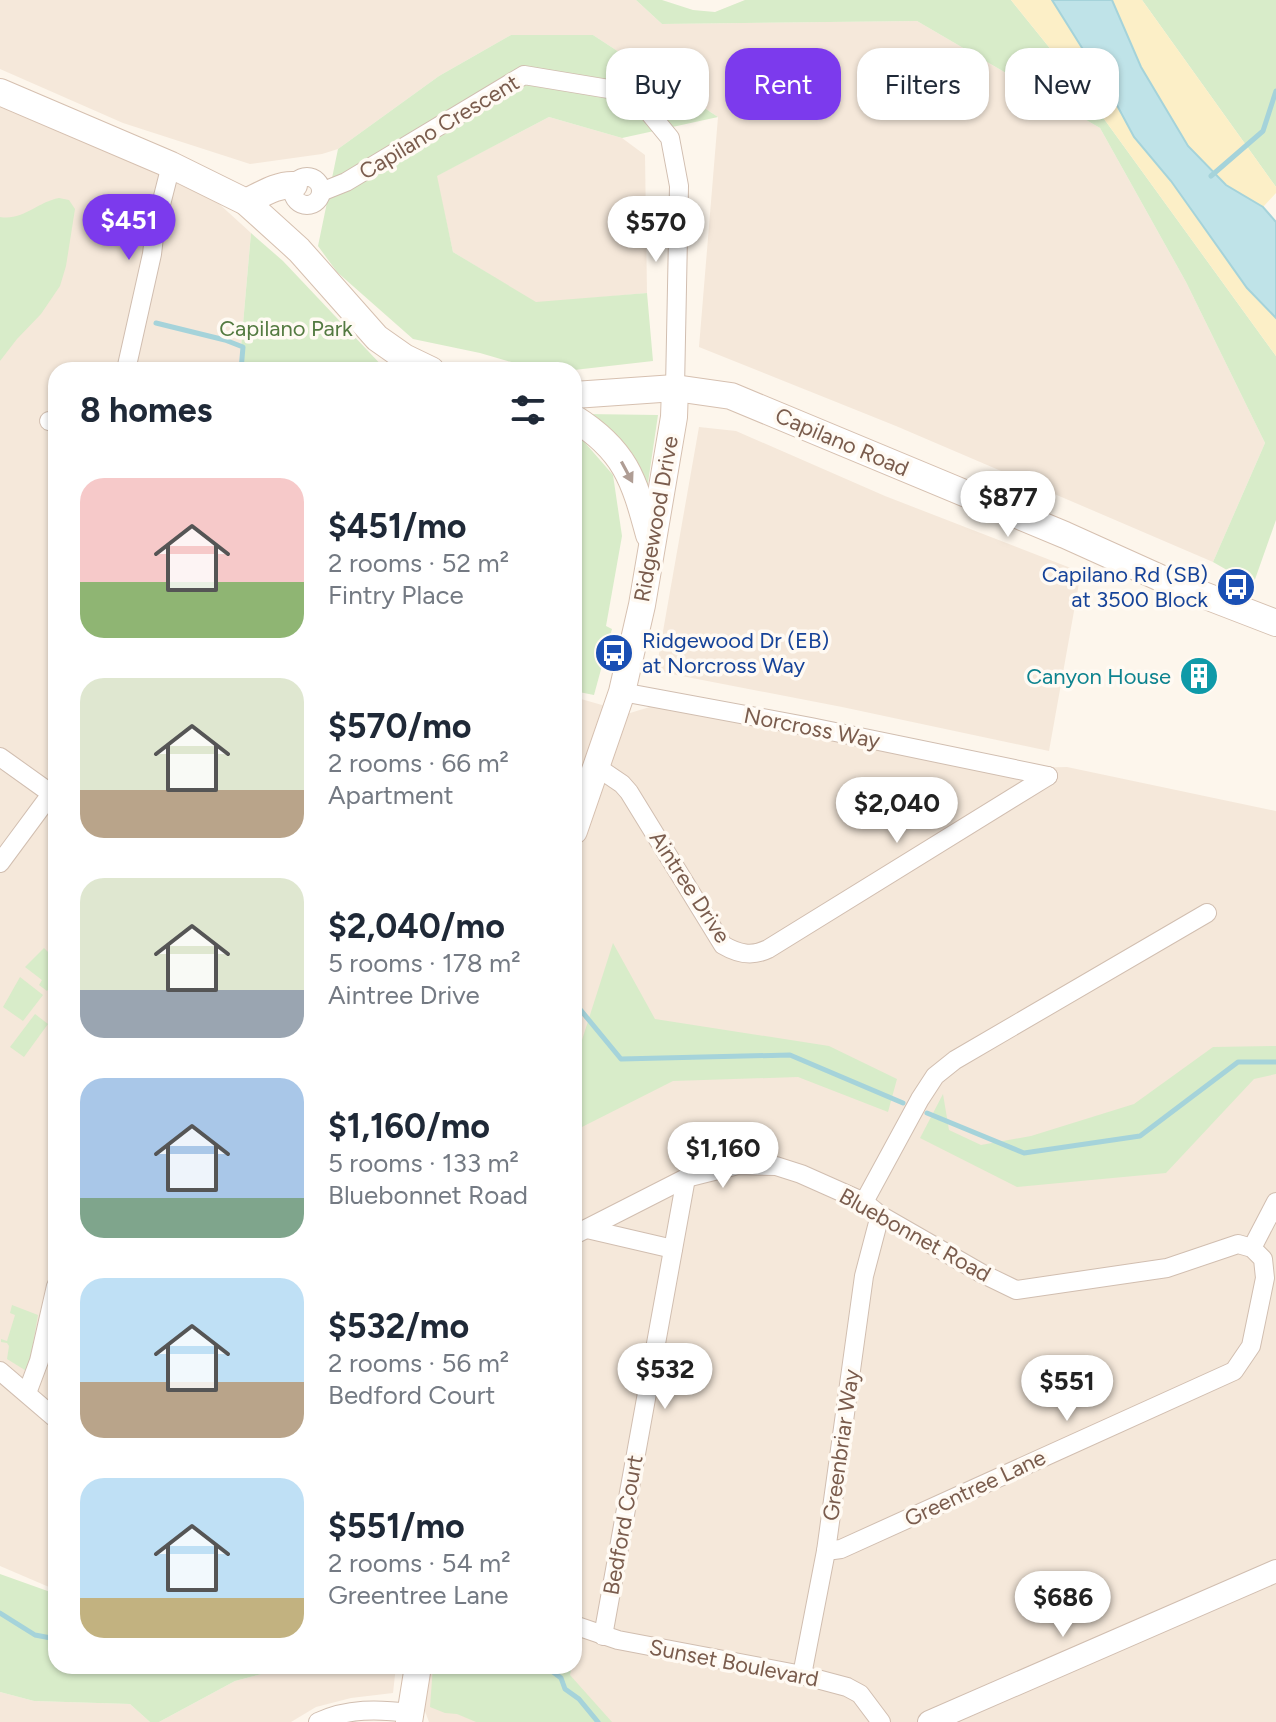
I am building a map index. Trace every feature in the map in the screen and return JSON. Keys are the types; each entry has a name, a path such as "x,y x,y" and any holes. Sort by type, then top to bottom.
{"main road":[{"path":"0,92 171,165 246,202 299,250 377,338 414,362"},
{"path":"246,202 287,184 294,185"},
{"name":"Capilano Road","path":"582,394 675,388 714,392 750,403 1167,581 1276,623"},
{"name":"Ridgewood Drive","path":"582,809 622,692 642,605 674,417 675,388"},
{"path":"582,423 604,438 622,461 637,491 651,544"},
{"path":"410,1717 417,1674"}],"street":[{"name":"Capilano Crescent","path":"294,185 300,178 310,177 317,180 321,192 346,182 524,75 633,93 670,138 679,186 675,388"},
{"path":"128,362 171,165"},
{"name":"Norcross Way","path":"622,692 1048,776"},
{"path":"0,757 48,792"},
{"name":"Aintree Drive","path":"597,767 629,792 723,945 732,951 753,954 768,949 1048,776"},
{"path":"0,863 48,802"},
{"path":"864,1202 935,1076 955,1060 1207,913"},
{"name":"Bluebonnet Road","path":"582,1231 686,1178 738,1165 776,1166 864,1202 880,1215 1016,1290 1167,1268 1238,1244 1258,1254"},
{"name":"Bedford Court","path":"603,1636 686,1178"},
{"path":"1258,1254 1276,1202"},
{"name":"Greenbriar Way","path":"802,1675 826,1551 864,1276 880,1215"},
{"name":"Bluebonnet Road","path":"582,1232 673,1249"},
{"name":"Greentree Lane","path":"826,1551 841,1549 1234,1371 1251,1346 1265,1278 1258,1254"},
{"path":"27,1393 39,1361 48,1321"},
{"path":"0,1371 48,1412"},
{"path":"929,1722 1276,1571"},
{"name":"Sunset Boulevard","path":"582,1628 603,1636 802,1675 847,1687 860,1694 881,1722"},
{"path":"318,1722 343,1712 366,1710 410,1717"}],"shaded area":[{"path":"0,0 636,0 662,24 917,21 963,48 857,48 857,120 989,120 989,63 1005,72 1005,120 1086,120 1100,128 1186,282 1265,443 1213,562 896,426 699,347 718,117 709,111 709,48 613,48 593,35 511,35 439,76 338,149 250,164 123,123 0,69"},
{"path":"0,107 217,202 251,233 240,362 48,362 48,1587 0,1566"},
{"path":"549,117 622,138 645,155 647,293 536,303 453,252 436,176"},
{"path":"699,427 736,431 885,496 1081,572 1049,751 656,671"},
{"path":"582,699 630,713 653,706 980,769 1067,767 1276,811 1276,1722 429,1722 411,1674 582,1674"},
{"path":"261,1674 395,1674 393,1693 351,1698 316,1707 291,1722 159,1722 235,1681"},
{"path":"0,1692 34,1701 130,1704 150,1722 0,1722"}],"green space":[{"path":"636,0 662,0 693,10 715,12 745,0 1011,0 1050,48 1005,48 1005,72 989,63 989,48 963,48 917,21 662,24"},
{"path":"1142,0 1276,0 1276,187"},
{"path":"511,35 593,35 613,48 606,48 606,120 704,120 622,138 549,117 437,176 453,252 536,302 647,293 653,361 582,369 582,362 511,362 413,339 337,272 318,246 338,149 439,76"},
{"path":"1086,120 1105,120 1276,356 1276,520 1253,585 1213,562 1265,443 1186,282 1100,128"},
{"path":"59,198 69,200 75,209 60,286 41,314 0,361 0,217 23,214"},
{"name":"Capilano Park","path":"251,233 283,261 378,362 240,362"},
{"path":"585,414 658,415 645,503"},
{"path":"582,439 613,475 622,536 606,626 612,629 594,695 582,693"},
{"path":"613,943 655,1019 829,1046 897,1079 888,1112 798,1077 673,1081 582,1127 582,1040"},
{"path":"44,948 48,952 47,991 39,985 42,980 25,967"},
{"path":"20,977 43,995 23,1021 3,1007"},
{"path":"35,1014 48,1024 24,1057 10,1047"},
{"path":"1276,1046 1276,1074 1254,1079 1166,1173 1017,1187 920,1138 943,1094 949,1130 981,1145 1031,1136 1134,1104 1213,1047"},
{"path":"12,1305 38,1315 28,1372 7,1359 9,1346 1,1342 1,1339 7,1341 15,1315 10,1313"},
{"path":"0,1574 48,1591 48,1674 261,1674 235,1681 159,1722 150,1722 130,1704 34,1701 0,1692"},
{"path":"432,1674 570,1674 612,1722 476,1722 430,1707"}],"sand":[{"path":"1011,0 1142,0 1276,187 1276,193 1263,207 1276,222 1276,356 1105,120 1119,120 1119,48 1050,48"}],"water":[{"path":"1052,0 1112,0 1141,67 1188,146 1226,185 1263,207 1276,222 1276,318 1247,288 1171,181 1134,137 1119,109 1119,48 1082,48"}],"waterway":[{"path":"1211,176 1263,131 1276,91"},
{"path":"156,323 243,347 242,362"},
{"path":"582,1012 621,1059 790,1055 903,1103"},
{"path":"927,1113 1024,1153 1140,1136 1238,1062 1276,1062"},
{"path":"0,1613 35,1635 48,1637"},
{"path":"556,1674 561,1678 565,1689 579,1699 598,1722"}],"place":[{"name":"Capilano Rd (SB) at 3500 Block","path":"1236,587"},
{"name":"Ridgewood Dr (EB) at Norcross Way","path":"614,653"},
{"name":"Canyon House","path":"1199,676"}]}
